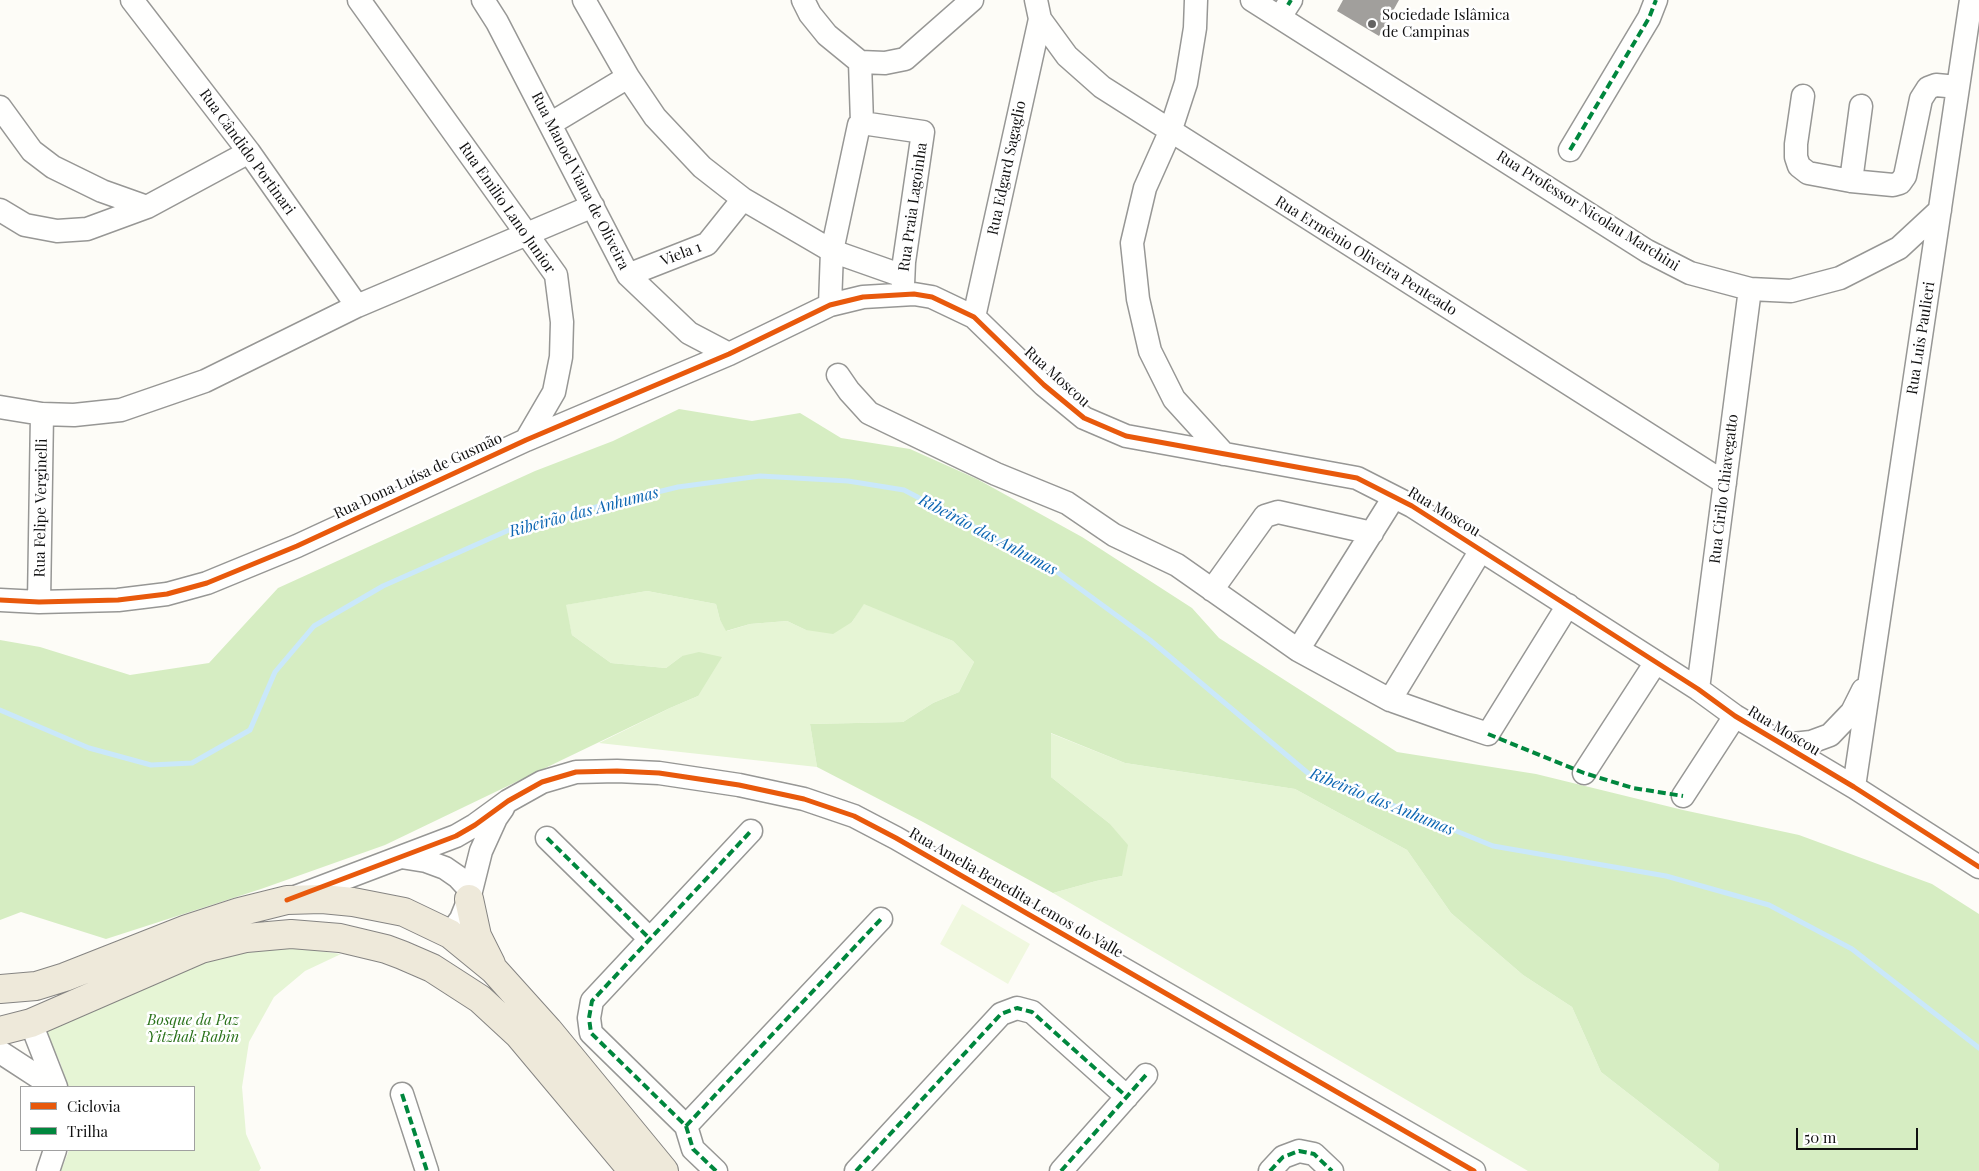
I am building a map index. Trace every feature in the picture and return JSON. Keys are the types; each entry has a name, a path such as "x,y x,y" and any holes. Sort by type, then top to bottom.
{"main road":[{"path":"470,895 477,936 494,970"},
{"path":"1,990 36,986 65,978 187,929 239,912 287,900 322,899 353,902 404,912 450,934 494,970 548,1030 664,1171"},
{"path":"0,1031 31,1023 201,950 246,938 291,934 340,938 386,949 432,968 480,999 519,1036 633,1171"},
{"path":"402,955 421,955 433,951 450,934"}],"street":[{"name":"Rua Cândido Portinari","path":"132,0 249,152 357,306"},
{"name":"Rua Emilio Lano Junior","path":"359,0 556,275 562,322 561,357 554,392 526,440"},
{"name":"Rua Manoel Viana de Oliveira","path":"483,0 497,22 628,275 688,333 729,354"},
{"path":"584,0 628,77 655,118 674,139 702,167 743,199 832,251"},
{"path":"803,0 810,14 827,35 860,62 885,63 905,59 972,0"},
{"path":"1196,0 1195,28 1186,83 1170,132 1145,188 1132,243 1138,299 1150,351 1174,399 1224,454"},
{"name":"Rua Professor Nicolau Marchini","path":"1252,0 1285,8 1647,251 1690,274 1750,289 1791,291 1840,278 1899,248 1940,210"},
{"path":"1570,150 1649,18 1656,0"},
{"name":"Rua Luis Paulieri","path":"1854,787 1972,0"},
{"name":"Rua Ermênio Oliveira Penteado","path":"1038,10 1067,56 1102,87 1725,483"},
{"name":"Rua Edgard Sagaglio","path":"974,317 1038,10"},
{"path":"830,305 832,251 859,125 862,123 860,62"},
{"path":"550,124 628,77"},
{"path":"1803,96 1796,144 1796,157 1799,166 1808,173 1851,181 1893,185 1900,183 1905,176 1921,99 1924,94 1928,88 1936,85 1958,87"},
{"path":"0,106 32,151 53,167 102,191 147,207"},
{"path":"1851,181 1861,106"},
{"name":"Rua Praia Lagoinha","path":"832,251 903,280 924,132 862,123"},
{"path":"0,210 25,225 57,231 87,229 147,207 249,152"},
{"name":"Viela 1","path":"628,275 707,244 743,199"},
{"path":"0,407 42,414 74,415 121,410 205,381 357,306 525,233 593,206"},
{"path":"932,297 964,290 983,280"},
{"name":"Rua Cirilo Chiavegatto","path":"1698,689 1750,289"},
{"name":"Rua Moscou","path":"830,305 863,297 914,294 932,297 974,317 1044,385 1084,418 1126,436 1357,478 1412,506 1698,689 1735,716 1854,787 1979,867"},
{"name":"Rua Dona Luísa de Gusmão","path":"0,600 39,602 118,600 167,594 207,583 296,546 526,440 729,354 830,305"},
{"path":"838,375 849,391 869,413 996,474 1067,503 1114,535 1177,566 1298,650 1390,700 1488,734 1568,605"},
{"name":"Rua Felipe Verginelli","path":"39,602 42,414"},
{"path":"1298,650 1394,497"},
{"path":"1212,590 1265,516 1278,512 1372,533"},
{"path":"1390,700 1481,550"},
{"path":"1584,774 1656,662"},
{"name":"Rua Luis Paulieri","path":"1784,745 1811,742 1830,735 1852,712 1870,676"},
{"path":"1683,796 1735,716"},
{"name":"Rua Amelia Benedita Lemos do Valle","path":"287,900 456,836 508,801 542,782 576,772 659,773 740,785 804,799 854,816 905,843 1474,1171"},
{"path":"450,934 461,919 470,895 481,851 496,818 508,801"},
{"path":"716,1171 693,1149 686,1126 591,1034 589,1018 592,1001 751,831"},
{"path":"547,838 650,939"},
{"path":"401,856 426,861 445,868 458,877 470,895"},
{"path":"686,1126 881,919"},
{"path":"856,1171 1001,1014 1017,1008 1032,1012 1127,1097"},
{"path":"31,1023 56,1086"},
{"path":"0,1052 40,1078 47,1086"},
{"path":"1062,1171 1146,1075"},
{"path":"402,1094 427,1171"},
{"path":"48,1171 55,1151"},
{"path":"1270,1171 1283,1157 1298,1151 1314,1154 1332,1171"}],"green space":[{"path":"679,409 752,421 800,413 841,438 910,449 977,479 1082,537 1192,608 1219,638 1397,752 1536,774 1683,810 1799,835 1932,884 1979,914 1979,1171 1718,1171 1719,1164 1601,1072 1572,1007 1523,975 1451,913 1407,850 1295,789 1125,763 1051,733 1051,777 1109,823 1128,845 1122,876 1053,893 817,767 810,724 903,722 933,703 959,692 974,662 953,641 864,604 852,622 833,634 806,630 787,621 750,624 726,631 720,620 716,604 647,591 566,605 572,635 611,663 666,668 682,656 699,652 722,657 698,696 385,845 261,889 106,939 21,912 0,920 0,640 40,647 130,675 209,663 278,588 535,471 613,441"},
{"path":"647,591 716,604 720,620 727,631 750,624 787,621 806,630 852,622 864,603 953,641 974,662 959,692 933,703 903,722 810,724 817,767 599,743 698,696 682,656 666,668 611,663 572,635 565,605"},
{"path":"1050,733 1125,763 1295,789 1407,850 1451,913 1523,975 1572,1007 1601,1072 1719,1164 1718,1171 1528,1171 1053,893 1122,876 1109,823 1051,777"},
{"path":"962,904 1030,944 1008,984 940,944"},
{"name":"Bosque da Paz Yitzhak Rabin","path":"297,948 341,954 305,971 274,997 249,1042 242,1087 246,1134 261,1168 259,1171 61,1171 69,1151 195,1151 195,1086 68,1086 60,1062 44,1029 195,966 246,951"}],"building":[{"name":"Sociedade Islâmica de Campinas","path":"1343,0 1399,0 1379,36 1337,11"}],"waterway":[{"name":"Ribeirão das Anhumas","path":"0,710 89,748 151,765 192,763 250,730 275,672 314,626 383,586 518,526 678,487 760,476 848,481 904,490 1049,566 1150,640 1309,774 1493,846 1666,876 1769,905 1852,949 1979,1048"}],"marked path":[{"path":"1288,5 1291,0"},
{"path":"1570,150 1649,18 1656,0"},
{"path":"1488,734 1584,773 1633,788 1683,796"},
{"path":"716,1171 693,1149 686,1126 591,1033 589,1018 592,1001 751,831"},
{"path":"547,838 650,939"},
{"path":"686,1126 881,919"},
{"path":"856,1171 1001,1014 1017,1008 1032,1012 1127,1097"},
{"path":"1061,1171 1146,1075"},
{"path":"402,1094 427,1171"},
{"path":"1270,1171 1283,1157 1299,1151 1314,1154 1332,1171"}],"cycle path":[{"path":"0,600 39,602 118,600 167,594 207,583 297,546 526,440 729,354 830,305 863,297 914,294 932,297 974,317 1044,385 1084,418 1126,436 1357,478 1412,506 1698,689 1735,716 1854,787 1979,867"},
{"path":"287,900 456,836 508,801 542,782 576,772 659,773 739,785 804,799 854,816 896,838 1474,1171"}],"place":[{"name":"Sociedade Islâmica de Campinas","path":"1372,24"}]}
